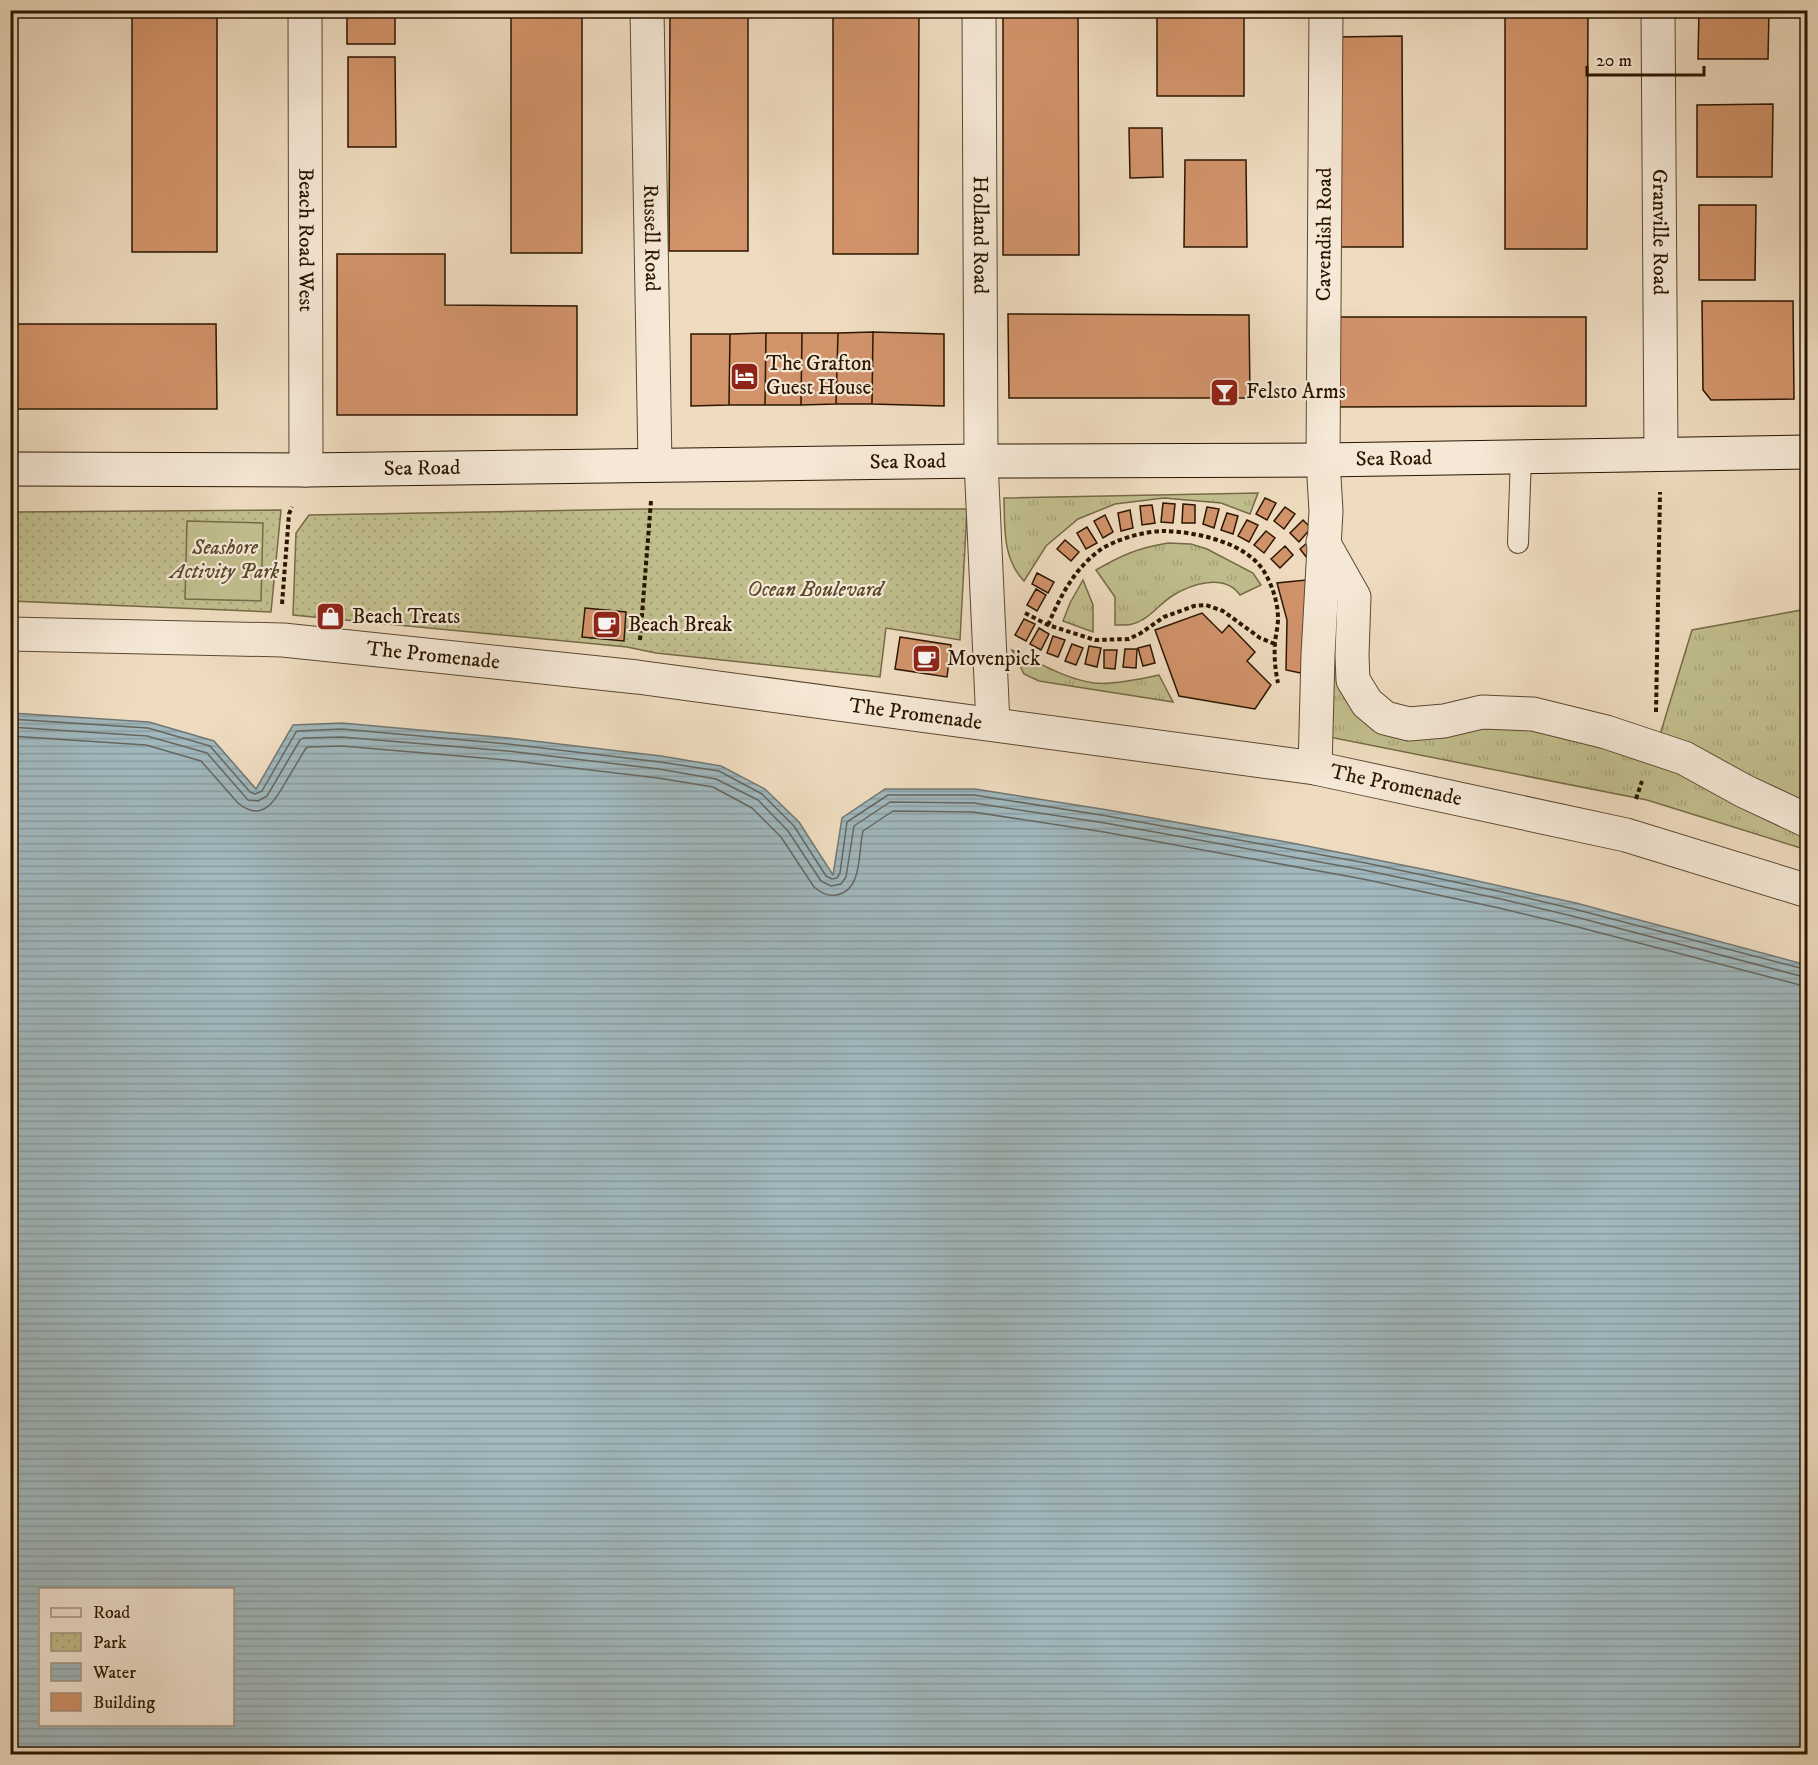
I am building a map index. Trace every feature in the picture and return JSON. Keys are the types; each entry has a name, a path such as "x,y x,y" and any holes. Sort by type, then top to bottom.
{"street":[{"name":"Beach Road West","path":"306,10 306,470"},
{"name":"Russell Road","path":"647,10 655,464"},
{"name":"Holland Road","path":"979,10 981,461 993,724"},
{"name":"Cavendish Road","path":"1315,768 1326,511 1323,459 1326,10"},
{"name":"Granville Road","path":"1659,10 1661,453"},
{"name":"Sea Road","path":"10,469 306,470 655,464 1323,459 1808,452"},
{"path":"1323,542 1354,597 1353,680 1367,703 1385,718 1409,724 1444,721 1482,712 1533,714 1606,732 1684,758 1744,791 1808,821"},
{"name":"The Promenade","path":"10,634 283,640 637,677 1315,768 1626,835 1808,891"}],"lane":[{"path":"1518,543 1521,456"}],"path":[{"path":"1626,835 1652,747 1657,706 1661,453"},
{"path":"637,677 655,464"},
{"path":"283,640 281,611 289,514 306,470"},
{"path":"1048,625 1061,595 1080,567 1101,550 1126,537 1164,531 1207,536 1235,547 1260,566 1275,595 1278,619 1274,666 1278,683 1287,697 1298,703 1316,703"},
{"path":"987,594 1048,625 1095,640 1129,639 1164,617 1194,606 1206,605 1223,611 1260,638 1275,644"}],"green space":[{"path":"1258,493 1250,514 1221,503 1164,498 1115,504 1078,519 1046,546 1024,581 1008,552 1004,498"},
{"name":"Ocean Boulevard","path":"643,509 967,509 960,640 886,628 880,677 656,653 627,647 293,615 296,533 309,515"},
{"name":"Seashore Activity Park","path":"281,510 271,612 11,601 11,512"},
{"path":"187,521 263,523 261,601 185,599"},
{"path":"1168,543 1191,544 1207,549 1253,573 1261,585 1240,595 1225,584 1216,582 1198,585 1172,596 1139,622 1115,625 1115,597 1096,570 1130,553"},
{"path":"1326,551 1367,708 1481,715 1655,751 1692,630 1807,609 1807,850 1647,800 1319,735"},
{"path":"1083,580 1093,605 1093,632 1063,621"},
{"path":"1012,650 1062,674 1094,683 1135,680 1159,675 1173,702 1039,681 1024,674"}],"water":[{"path":"11,713 149,722 214,741 256,789 293,725 342,723 508,738 661,756 721,766 765,789 799,822 833,875 842,818 885,789 975,789 1292,843 1437,872 1576,903 1807,965 1807,1754 11,1754"}],"building":[{"path":"132,10 217,10 217,252 132,252"},
{"path":"347,10 395,10 395,44 347,44"},
{"path":"511,10 582,10 582,253 511,253"},
{"path":"670,10 748,10 748,251 669,251"},
{"path":"833,10 919,10 918,254 833,254"},
{"path":"1003,10 1078,10 1079,255 1003,255"},
{"path":"1157,10 1244,10 1244,96 1157,96"},
{"path":"1505,10 1588,10 1587,249 1505,249"},
{"path":"1699,10 1769,10 1768,59 1698,59"},
{"path":"1402,36 1403,247 1338,247 1337,37"},
{"path":"348,57 395,57 396,147 348,147"},
{"path":"1773,104 1772,177 1697,177 1697,105"},
{"path":"1129,128 1162,128 1163,177 1130,178"},
{"path":"1185,160 1246,160 1247,247 1184,247"},
{"path":"1699,205 1756,205 1755,280 1699,280"},
{"path":"337,254 445,254 445,305 577,306 577,415 337,415"},
{"path":"1702,301 1793,301 1794,399 1711,400 1703,390"},
{"path":"1008,314 1249,315 1250,398 1009,398"},
{"path":"1337,317 1586,317 1586,406 1337,407"},
{"path":"10,324 216,324 217,409 10,409"},
{"path":"873,332 944,334 944,406 872,404"},
{"path":"873,332 872,404 836,404 838,333"},
{"path":"766,333 765,405 729,405 730,334"},
{"path":"766,333 802,333 801,405 765,405"},
{"path":"802,333 838,333 836,404 801,405"},
{"path":"691,334 730,334 729,405 691,406"},
{"path":"1265,498 1276,503 1267,520 1256,514"},
{"path":"1163,503 1175,504 1173,523 1161,522"},
{"path":"1183,504 1195,505 1195,523 1182,523"},
{"path":"1152,505 1155,523 1142,525 1140,506"},
{"path":"1207,507 1219,509 1214,528 1203,524"},
{"path":"1285,507 1295,514 1284,529 1274,521"},
{"path":"1130,510 1133,528 1121,531 1118,513"},
{"path":"1227,513 1238,516 1233,534 1221,530"},
{"path":"1105,515 1113,532 1103,538 1094,521"},
{"path":"1247,520 1258,525 1249,542 1238,536"},
{"path":"1303,520 1311,528 1299,542 1290,533"},
{"path":"1087,527 1097,543 1086,549 1077,533"},
{"path":"1266,531 1275,538 1264,553 1254,545"},
{"path":"1314,537 1307,558 1300,549"},
{"path":"1065,540 1079,552 1071,561 1057,549"},
{"path":"1285,546 1293,555 1280,568 1271,559"},
{"path":"1037,573 1054,582 1048,593 1032,584"},
{"path":"1306,580 1315,676 1286,670 1287,620 1277,583"},
{"path":"1036,589 1046,595 1037,611 1027,605"},
{"path":"585,608 626,612 624,641 582,637"},
{"path":"1202,613 1222,633 1229,625 1255,652 1247,661 1271,685 1255,709 1179,696 1155,630"},
{"path":"1024,619 1035,624 1026,641 1015,635"},
{"path":"1039,628 1049,634 1041,650 1030,644"},
{"path":"1053,636 1065,640 1058,657 1047,653"},
{"path":"900,637 951,645 947,677 895,669"},
{"path":"1072,644 1083,648 1076,665 1065,661"},
{"path":"1150,645 1155,663 1143,666 1138,648"},
{"path":"1089,646 1101,648 1097,667 1085,664"},
{"path":"1125,649 1137,649 1136,668 1123,667"},
{"path":"1104,650 1117,650 1115,669 1104,668"}],"place":[{"name":"The Grafton Guest House","path":"745,376"},
{"name":"Felsto Arms","path":"1225,392"},
{"name":"Beach Treats","path":"331,617"},
{"name":"Beach Break","path":"607,625"},
{"name":"Movenpick","path":"926,659"}]}
